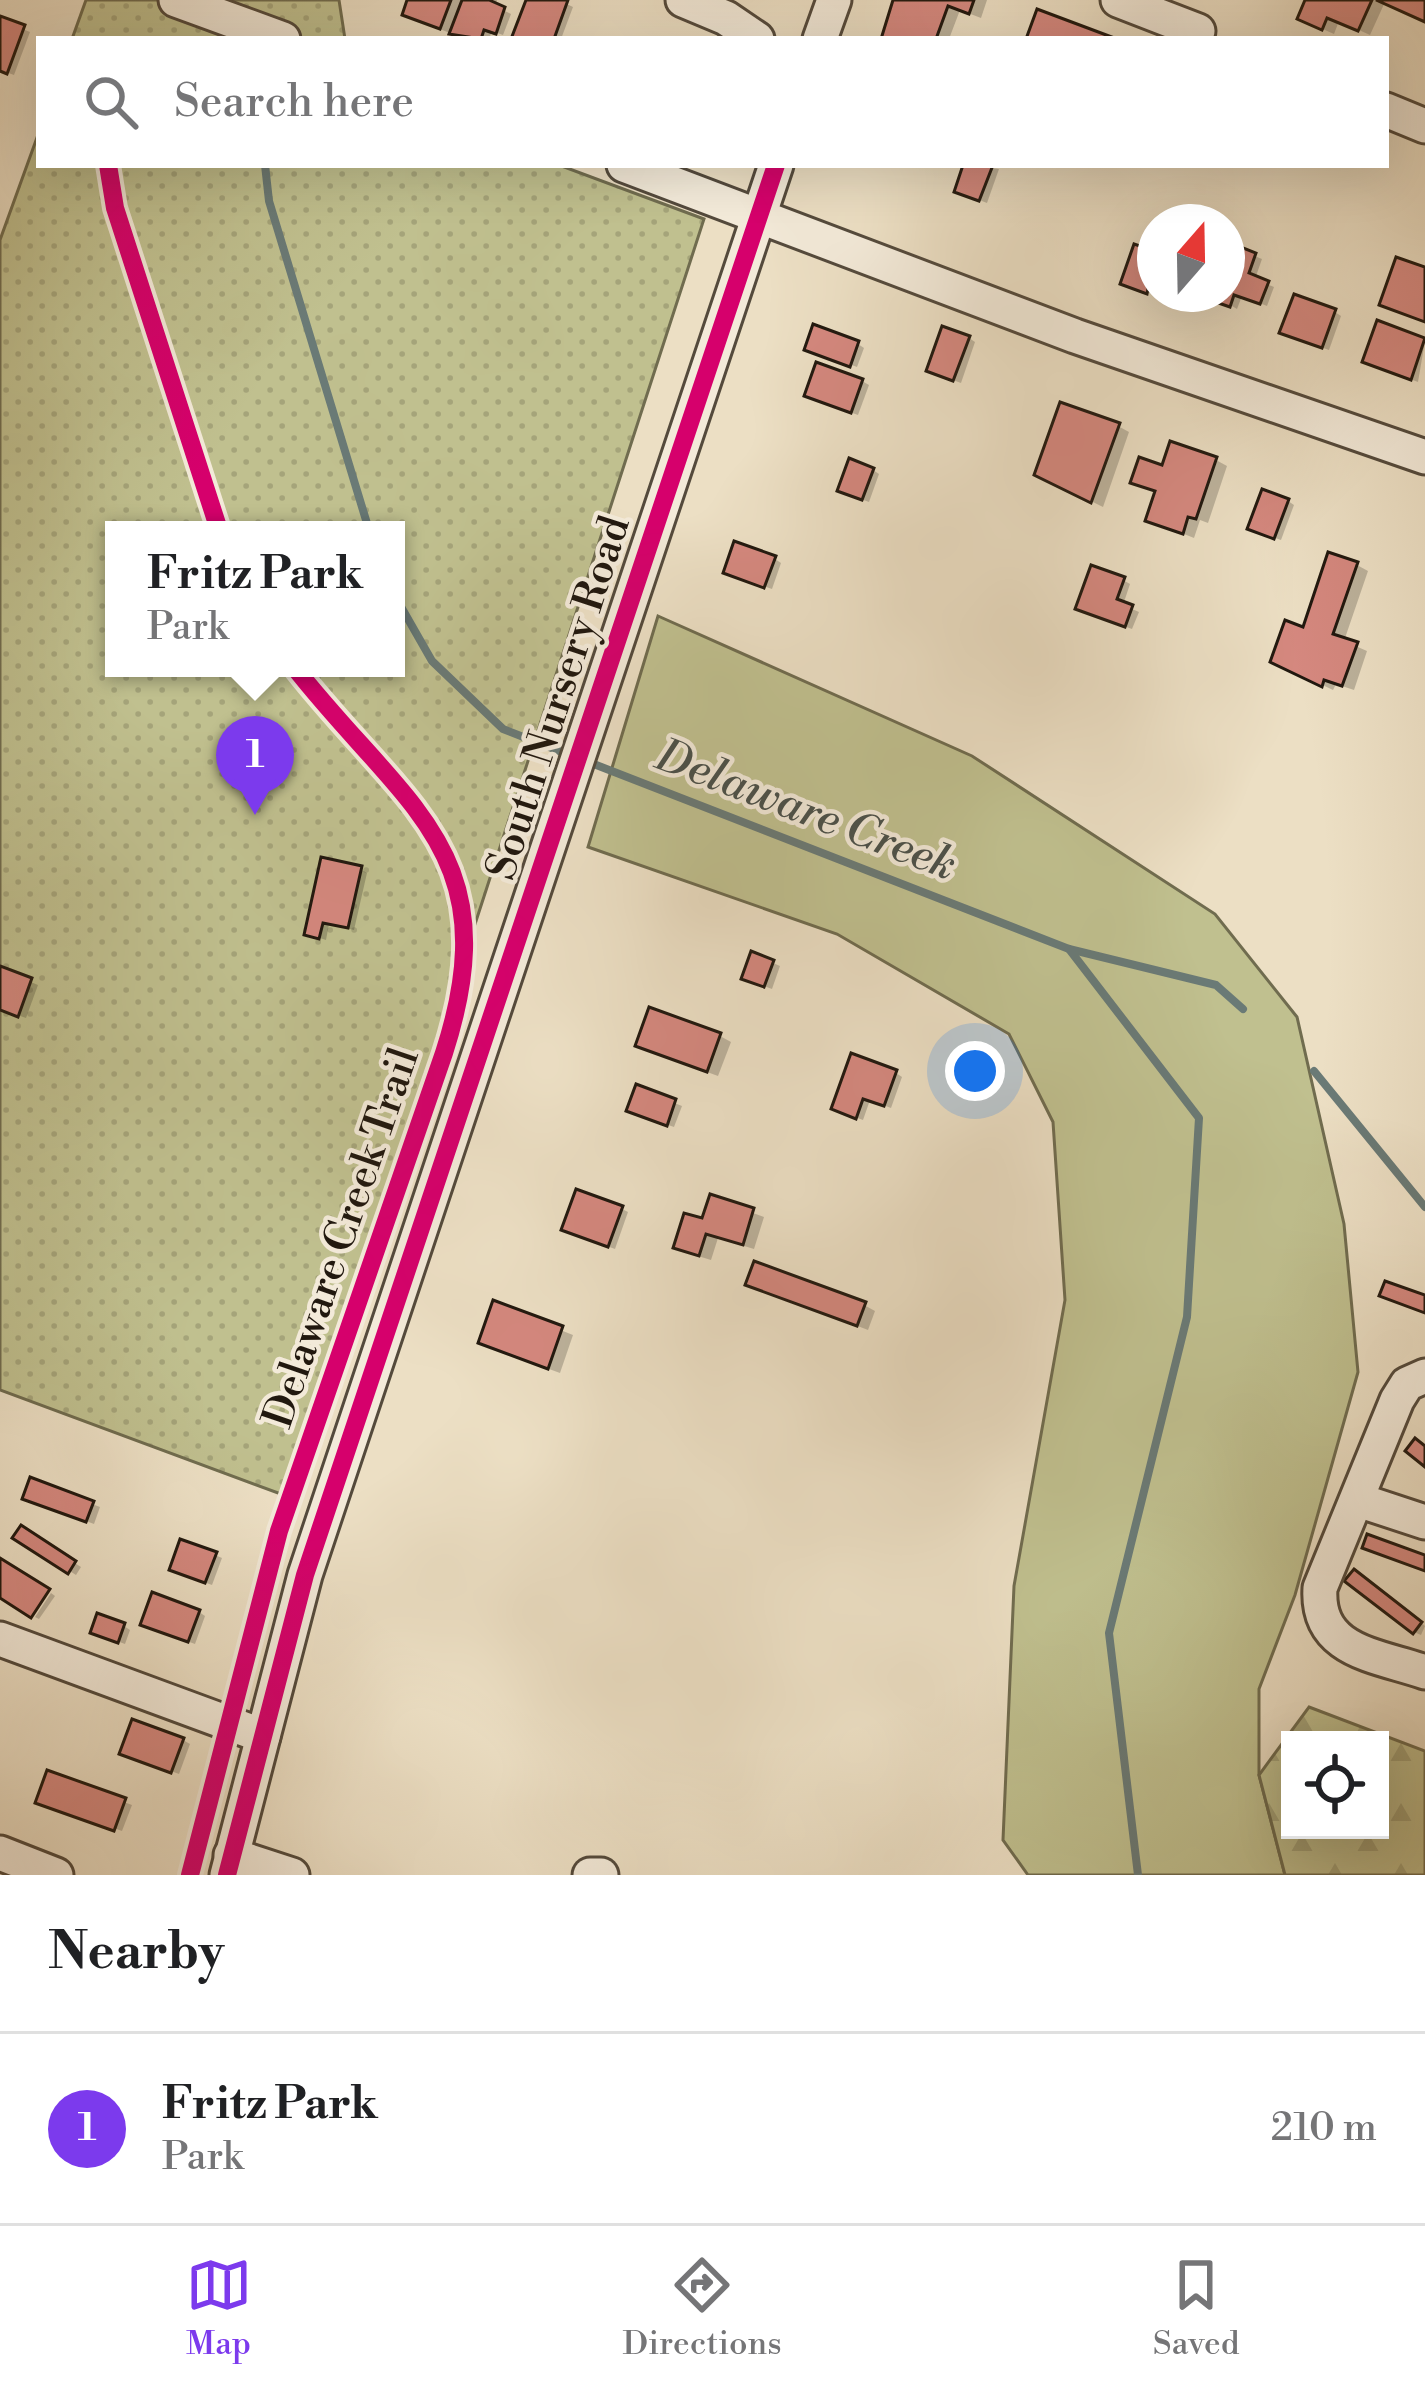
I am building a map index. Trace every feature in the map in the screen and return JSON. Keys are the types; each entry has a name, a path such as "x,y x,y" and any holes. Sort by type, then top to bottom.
{"street":[{"path":"176,0 275,36"},
{"path":"683,0 727,18 753,36"},
{"path":"821,36 834,0"},
{"path":"1118,0 1198,31"},
{"path":"1389,111 1425,126"},
{"path":"632,168 1075,336 1425,457"},
{"name":"South Nursery Road","path":"229,1865 305,1575 775,168"},
{"path":"1425,1376 1407,1384 1397,1400 1319,1603 1321,1620 1331,1635 1425,1672"},
{"path":"1358,1500 1425,1522"},
{"path":"0,1639 263,1736"},
{"path":"0,1853 56,1875"},
{"path":"229,1865 292,1875"},
{"path":"590,1875 601,1875"}],"green space":[{"path":"86,0 339,0 345,36 73,36"},
{"path":"36,140 36,168 567,168 704,219 289,1497 0,1390 0,240"},
{"path":"658,616 972,756 1215,914 1297,1017 1344,1224 1358,1372 1295,1595 1259,1689 1259,1775 1285,1875 1028,1875 1003,1840 1014,1586 1065,1300 1053,1122 1009,1034 837,934 588,847"},
{"path":"1309,1707 1372,1731 1291,1731"},
{"path":"1389,1737 1425,1751 1425,1875 1285,1875 1259,1775 1281,1745 1281,1839 1389,1839"}],"building":[{"path":"407,0 451,0 440,29 402,15"},
{"path":"462,0 489,0 505,7 496,34 484,30 482,36 449,34"},
{"path":"526,0 568,0 555,36 512,36"},
{"path":"893,0 974,0 969,14 948,6 937,36 882,36"},
{"path":"1305,0 1372,0 1358,31 1327,18 1322,30 1297,19"},
{"path":"1376,0 1425,0 1425,22"},
{"path":"1037,9 1109,36 1027,36"},
{"path":"0,16 25,25 7,74 0,71"},
{"path":"962,168 992,168 979,201 954,192"},
{"path":"1134,244 1137,245 1137,290 1120,284"},
{"path":"1245,249 1256,253 1249,273 1269,281 1260,304 1245,299"},
{"path":"1396,257 1425,267 1425,322 1379,305"},
{"path":"1294,294 1336,309 1322,348 1279,333"},
{"path":"1377,320 1425,338 1411,380 1362,362"},
{"path":"813,324 859,341 850,367 804,350"},
{"path":"942,326 970,336 953,381 926,371"},
{"path":"816,362 863,379 851,413 804,396"},
{"path":"1060,402 1120,423 1091,503 1034,475"},
{"path":"1170,441 1217,457 1196,519 1188,517 1183,534 1145,521 1155,491 1130,483 1139,457 1162,465"},
{"path":"849,458 874,468 862,500 837,491"},
{"path":"1262,489 1289,499 1274,539 1247,529"},
{"path":"734,541 776,556 764,588 723,573"},
{"path":"1328,552 1358,562 1333,634 1358,642 1342,686 1324,680 1322,687 1270,662 1285,620 1303,627"},
{"path":"1091,565 1125,577 1117,599 1133,605 1125,627 1075,609"},
{"path":"321,857 362,866 348,928 323,923 319,939 304,935"},
{"path":"751,951 774,960 764,987 741,979"},
{"path":"0,966 32,978 18,1017 0,1010"},
{"path":"649,1007 721,1033 707,1072 635,1046"},
{"path":"851,1053 897,1070 884,1106 863,1099 856,1119 831,1109"},
{"path":"636,1084 676,1099 667,1126 626,1111"},
{"path":"576,1189 623,1206 608,1247 561,1230"},
{"path":"710,1194 754,1208 743,1245 706,1234 699,1256 673,1248 684,1213 702,1218"},
{"path":"754,1261 866,1302 857,1326 745,1285"},
{"path":"1385,1281 1425,1295 1425,1313 1379,1296"},
{"path":"493,1300 563,1326 548,1369 478,1343"},
{"path":"1415,1438 1425,1446 1425,1467 1405,1451"},
{"path":"30,1477 94,1501 86,1522 22,1499"},
{"path":"21,1525 76,1561 68,1574 12,1538"},
{"path":"1367,1534 1425,1555 1425,1571 1362,1548"},
{"path":"180,1539 217,1552 205,1583 169,1570"},
{"path":"0,1558 50,1589 31,1618 0,1598"},
{"path":"1354,1569 1422,1622 1413,1634 1344,1581"},
{"path":"152,1592 200,1610 188,1642 140,1625"},
{"path":"97,1613 125,1623 118,1643 90,1633"},
{"path":"132,1719 184,1738 171,1773 119,1754"},
{"path":"47,1770 126,1798 114,1831 35,1803"}],"waterway":[{"name":"Delaware Creek","path":"265,168 269,201 366,521"},
{"name":"Delaware Creek","path":"405,614 432,661 503,729 572,756"},
{"name":"Delaware Creek","path":"586,761 1069,949 1216,985 1243,1009"},
{"path":"1069,949 1199,1118 1187,1317 1109,1633 1138,1875"},
{"name":"Delaware Creek","path":"1314,1071 1425,1207"}],"cycle path":[{"path":"108,168 115,208 216,521"},
{"path":"227,1875 305,1575 775,168"},
{"name":"Delaware Creek Trail","path":"190,1875 279,1531 444,1053 461,984 464,928 454,880 435,838 408,798 303,677"}],"place":[{"name":"Fritz Park","path":"255,815"}]}
